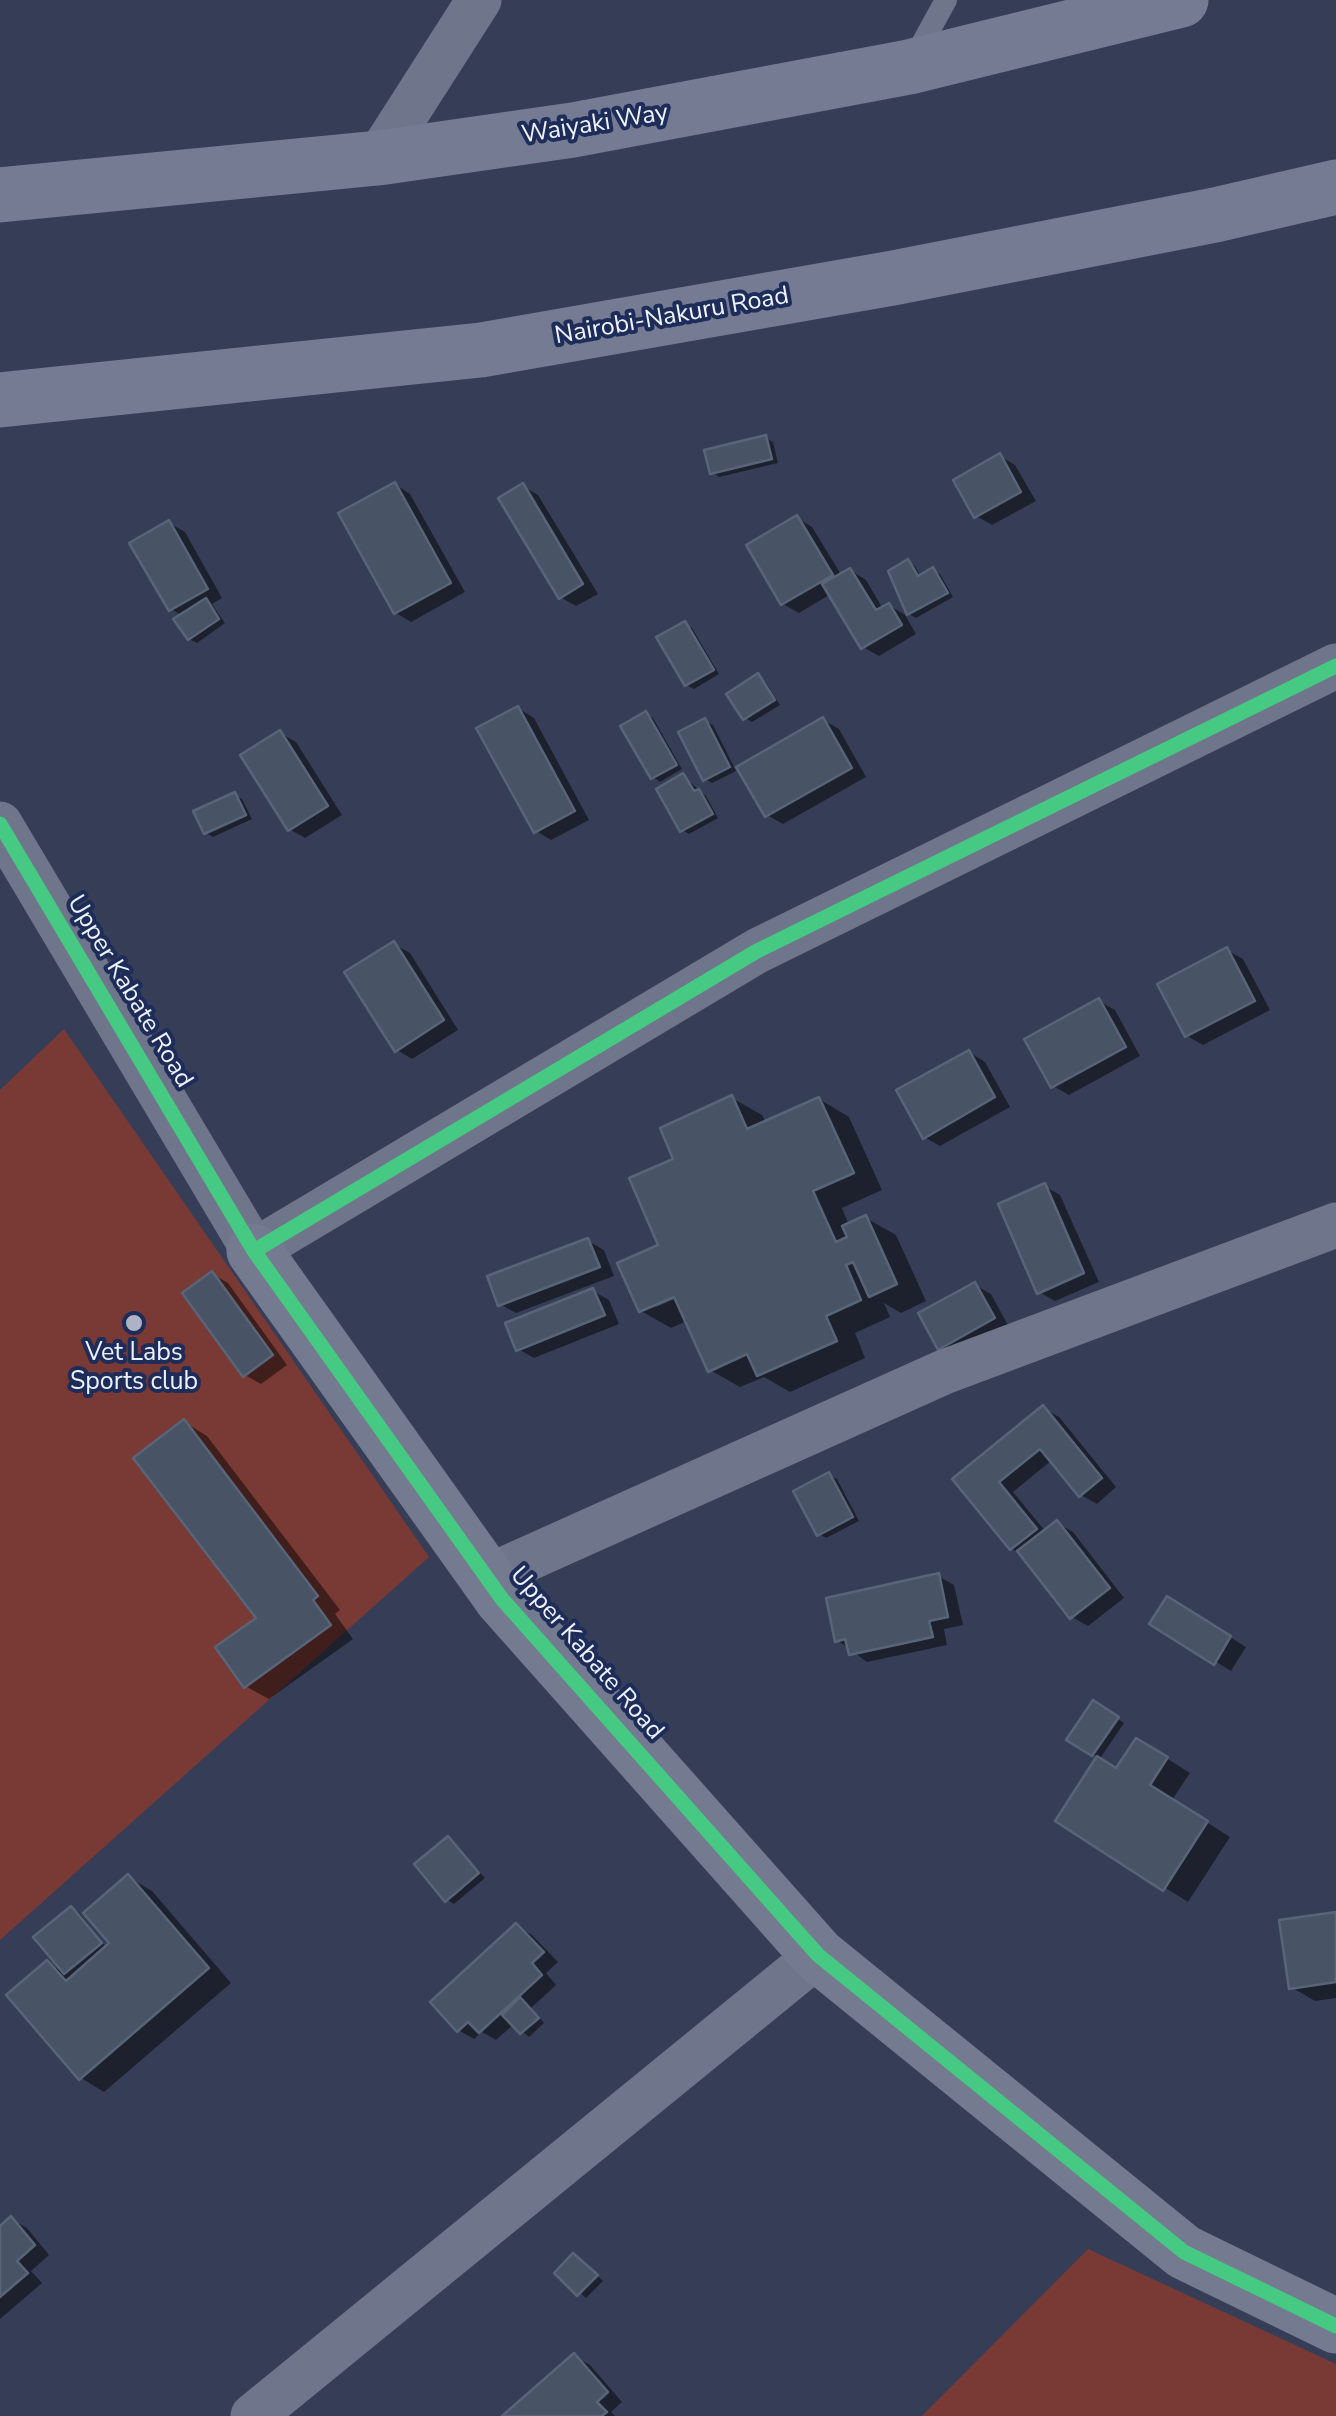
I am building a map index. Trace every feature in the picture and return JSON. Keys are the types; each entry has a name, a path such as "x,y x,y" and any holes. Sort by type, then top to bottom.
{"highway":[{"name":"Waiyaki Way","path":"0,195 378,158 573,130 909,67 1181,0"},
{"name":"Nairobi-Nakuru Road","path":"0,400 480,350 912,275 1336,187"}],"street":[{"path":"378,158 479,0"},
{"path":"254,1251 757,950 1336,666"},
{"name":"Upper Kabate Road","path":"0,824 254,1251 502,1599 818,1954 1184,2252 1336,2326"},
{"path":"487,1578 944,1372 1336,1225"},
{"path":"253,2416 818,1954"}],"lane":[{"path":"909,67 946,0"}],"shaded area":[{"name":"Vet Labs Sports club","path":"64,1029 429,1557 0,1940 0,1090"},
{"path":"1088,2249 1336,2364 1336,2416 922,2416"}],"building":[{"path":"766,435 772,459 710,474 704,450"},
{"path":"1000,453 1021,492 974,518 953,480"},
{"path":"395,482 451,583 394,614 338,513"},
{"path":"523,483 583,584 559,599 498,498"},
{"path":"797,515 833,575 781,605 746,545"},
{"path":"169,520 208,589 169,611 129,543"},
{"path":"908,559 918,576 933,567 948,593 907,615 888,571"},
{"path":"850,568 876,610 889,603 902,625 861,649 822,584"},
{"path":"206,598 219,619 188,640 173,619"},
{"path":"685,621 714,670 685,686 656,637"},
{"path":"758,673 775,700 743,720 726,694"},
{"path":"518,706 575,811 534,833 476,728"},
{"path":"646,711 677,765 651,779 620,726"},
{"path":"823,717 852,768 765,817 736,767"},
{"path":"705,718 730,767 703,781 678,732"},
{"path":"280,730 328,806 288,831 240,755"},
{"path":"683,773 694,791 699,789 713,814 680,832 656,789"},
{"path":"235,792 246,815 204,834 193,811"},
{"path":"394,941 444,1020 395,1052 344,972"},
{"path":"1227,947 1255,1001 1185,1037 1157,984"},
{"path":"1099,998 1126,1047 1051,1088 1024,1039"},
{"path":"969,1050 995,1097 923,1139 896,1090"},
{"path":"732,1095 747,1129 819,1097 854,1173 813,1191 836,1242 847,1237 842,1226 866,1215 897,1284 869,1297 853,1262 846,1265 861,1300 826,1316 837,1341 757,1376 747,1354 708,1372 674,1297 639,1312 617,1263 658,1245 629,1178 673,1159 660,1128"},
{"path":"1045,1183 1084,1273 1037,1294 998,1204"},
{"path":"588,1238 600,1267 498,1306 487,1276"},
{"path":"212,1271 273,1355 243,1377 182,1293"},
{"path":"975,1282 995,1318 938,1350 918,1313"},
{"path":"593,1288 605,1315 516,1351 505,1323"},
{"path":"1043,1405 1102,1478 1079,1497 1040,1449 999,1482 1037,1529 1010,1550 952,1479"},
{"path":"184,1419 318,1596 313,1600 331,1625 244,1688 215,1647 256,1618 133,1458"},
{"path":"829,1472 853,1517 817,1536 793,1491"},
{"path":"1057,1520 1110,1588 1070,1619 1017,1551"},
{"path":"939,1573 948,1617 929,1621 933,1637 849,1655 845,1639 835,1642 826,1598"},
{"path":"1167,1596 1231,1636 1214,1665 1149,1624"},
{"path":"1093,1700 1119,1717 1092,1756 1066,1740"},
{"path":"1136,1738 1168,1757 1150,1785 1208,1821 1163,1891 1055,1821 1097,1756 1116,1768"},
{"path":"448,1836 479,1873 445,1902 414,1864"},
{"path":"128,1874 209,1968 79,2080 6,1995 47,1960 66,1981 109,1943 83,1913"},
{"path":"71,1906 102,1943 64,1974 33,1937"},
{"path":"1336,1912 1336,1982 1289,1989 1279,1920"},
{"path":"516,1923 544,1952 532,1963 542,1975 479,2033 468,2022 457,2032 430,2002"},
{"path":"520,1997 539,2018 520,2034 502,2015"},
{"path":"11,2216 35,2245 17,2261 28,2273 0,2297 0,2226"},
{"path":"573,2253 598,2275 577,2296 554,2273"},
{"path":"574,2353 608,2392 597,2402 607,2412 602,2416 502,2416"}],"cycle path":[{"path":"254,1251 757,951 1336,666"},
{"path":"0,824 254,1251 502,1599 818,1955 1184,2252 1336,2326"}],"place":[{"name":"Vet Labs Sports club","path":"134,1323"}]}
